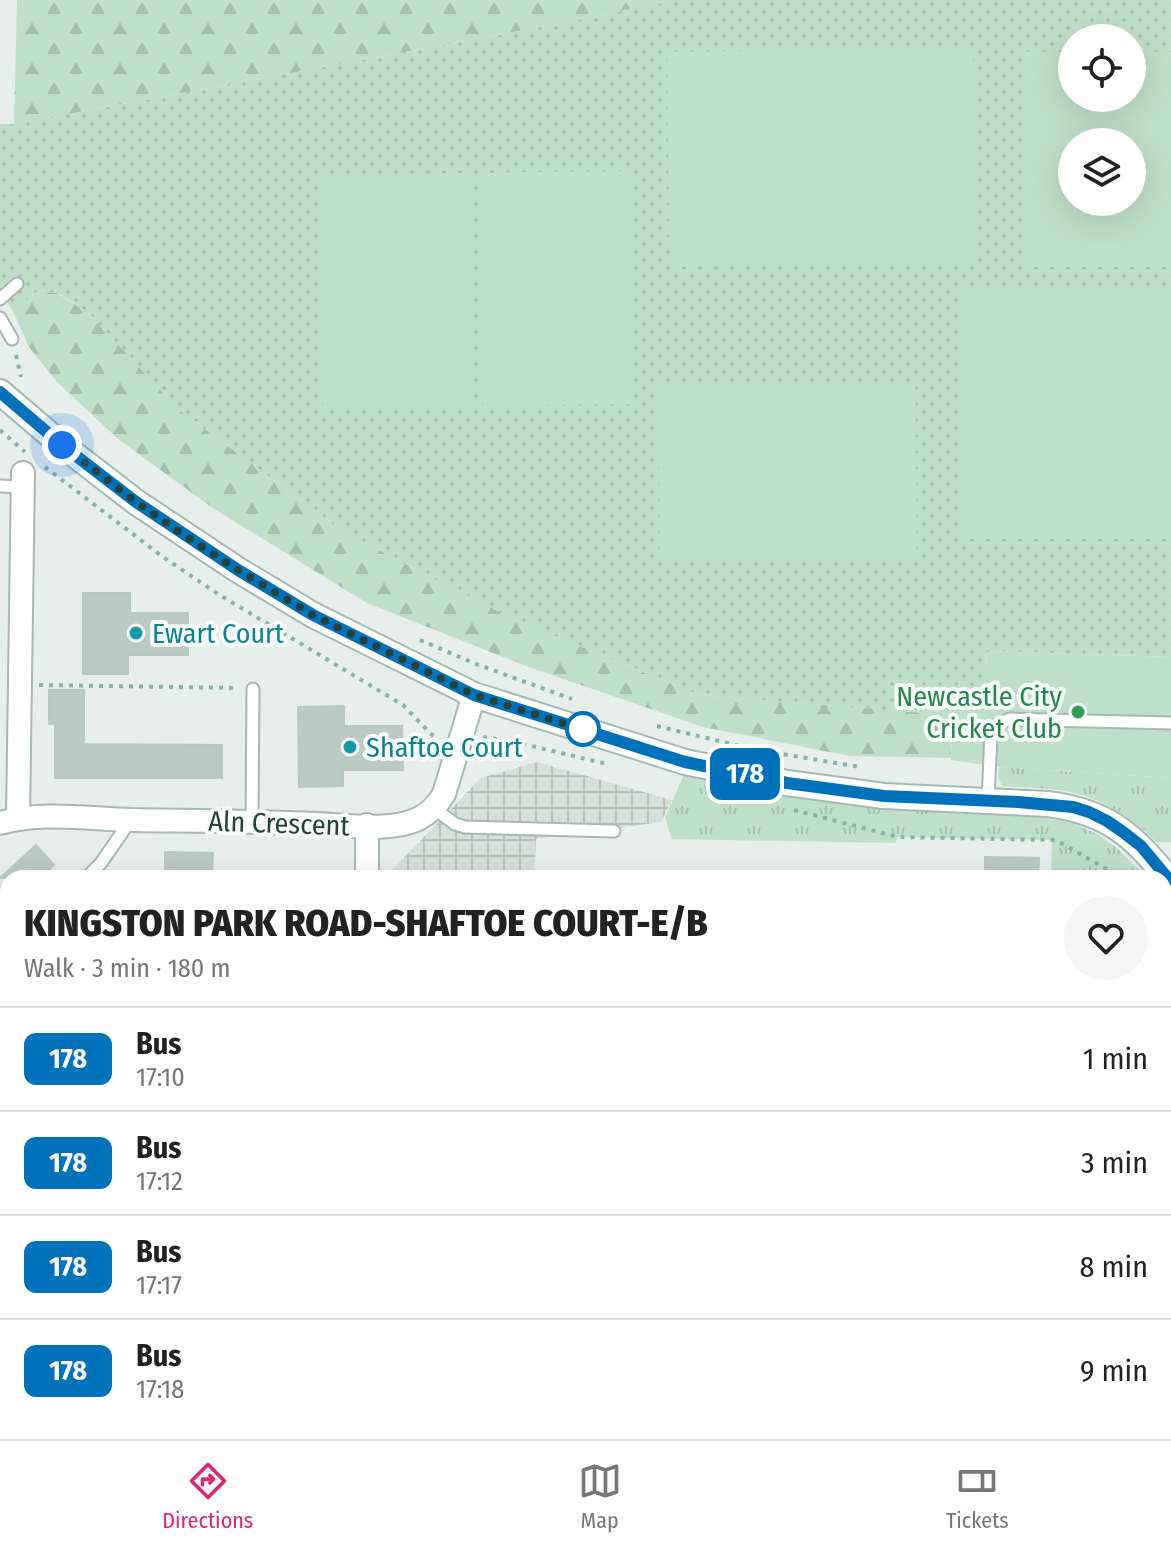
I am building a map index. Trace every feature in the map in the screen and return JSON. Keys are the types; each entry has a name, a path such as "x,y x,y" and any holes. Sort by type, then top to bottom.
{"street":[{"path":"11,388 62,445 124,493 238,570 313,615 474,695 685,762 787,783 884,796 1073,807 1107,821 1141,846 1161,870"},
{"path":"9,820 21,685 30,476"},
{"path":"435,809 444,794 474,695"},
{"name":"Aln Crescent","path":"9,820 46,815 130,820 398,825 417,820 435,809"},
{"path":"367,825 367,870"}],"lane":[{"path":"0,299 17,284"},
{"path":"0,318 12,339"},
{"path":"0,486 30,476"},
{"path":"252,821 253,689"},
{"path":"988,801 991,734 998,724 1010,719 1171,723"},
{"path":"435,809 455,824 465,827 614,831"},
{"path":"94,870 130,820"}],"path":[{"path":"11,388 12,339"},
{"path":"30,476 87,499"},
{"path":"411,636 578,702"},
{"path":"21,685 253,689"},
{"path":"651,725 752,749 862,767"},
{"path":"1063,844 1105,870"}],"shaded area":[{"path":"537,762 672,800 661,822 536,839 534,870 392,870 481,778"}],"green space":[{"path":"17,0 676,0 14,124"},
{"path":"676,0 1171,0 1171,657 987,651 984,718 700,695 514,619 345,533 177,408 89,313 58,293 38,291 13,311 0,291 0,124 14,124"},
{"path":"973,47 976,262 670,267 667,52"},
{"path":"1026,52 1058,52 1058,112 1146,112 1146,52 1171,52 1171,267 1026,267"},
{"path":"630,171 633,404 483,406 479,173"},
{"path":"470,173 473,406 323,408 319,175"},
{"path":"1171,288 1171,539 959,539 959,289"},
{"path":"38,291 57,293 89,313 177,408 345,533 514,619 700,695 953,715 951,758 850,756 703,727 523,665 367,603 214,509 118,439 56,381 29,347 13,311"},
{"path":"915,383 917,558 660,562 658,386"},
{"name":"Newcastle City Cricket Club","path":"987,651 1171,657 1171,778 999,767 951,760 953,715 984,717"},
{"path":"999,767 1171,778 1171,842 1156,842 1117,811 1082,795 1053,789 1002,786"},
{"path":"685,772 796,797 899,809 1039,817 1073,823 1099,835 1139,870 1051,870 1052,840 898,837 895,843 672,839 665,818"}],"building":[{"name":"Ewart Court","path":"83,593 130,593 130,613 188,613 188,655 128,655 128,674 83,674"},
{"path":"49,690 84,690 84,744 222,745 222,778 55,778 55,724 49,724"},
{"name":"Shaftoe Court","path":"344,706 344,726 402,726 403,770 343,770 343,786 299,787 298,707"},
{"path":"36,845 54,865 49,870 9,870"},
{"path":"165,852 213,853 212,870 165,870"},
{"path":"985,857 1039,858 1038,870 985,870"}],"bus line":[{"name":"178","path":"0,392 136,502 238,570 313,615 474,695 685,762 787,783 884,796 1073,807 1089,812 1123,832 1141,846 1161,870"}],"place":[{"name":"Ewart Court","path":"136,633"},
{"name":"Newcastle City Cricket Club","path":"1078,712"},
{"name":"Shaftoe Court","path":"350,747"}],"route":[{"path":"62,445 181,533 313,615 474,695 594,733 583,729"}]}
